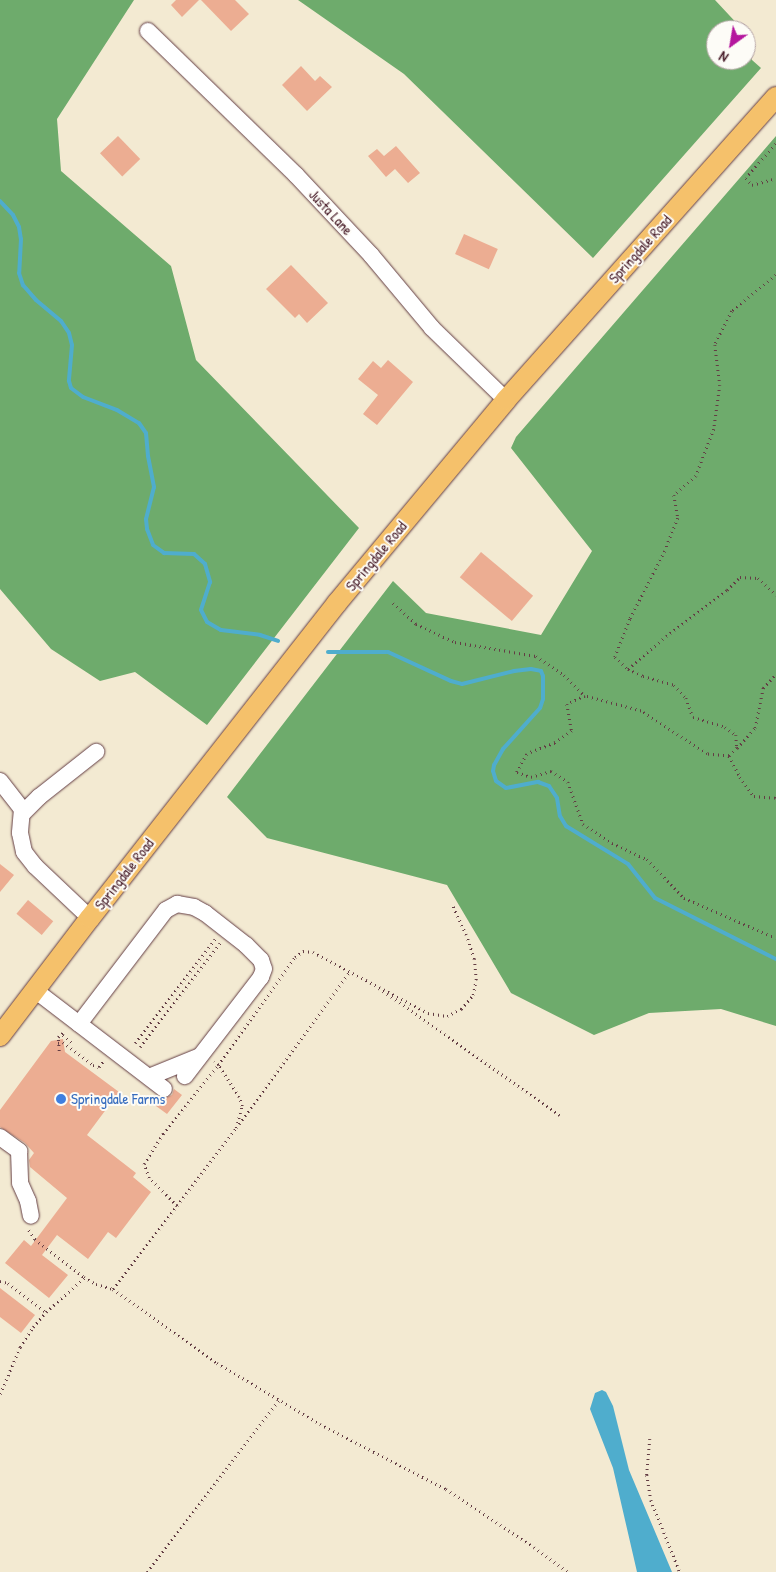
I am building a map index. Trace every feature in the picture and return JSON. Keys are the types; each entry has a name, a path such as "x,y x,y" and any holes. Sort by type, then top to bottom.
{"main road":[{"name":"Springdale Road","path":"0,1036 337,603 506,400 776,96"}],"street":[{"name":"Justa Lane","path":"148,31 296,175 371,255 432,328 506,400"},
{"path":"23,813 39,797 96,752"},
{"path":"0,781 18,802 23,813 20,833 24,852 35,866 90,918"},
{"path":"79,1024 166,910 177,904 185,904 205,913 246,945 261,960 264,969 261,977 185,1076"},
{"path":"36,990 164,1088"},
{"path":"149,1077 159,1075 201,1054"},
{"path":"0,1137 19,1152 20,1183 28,1201 31,1216"}],"path":[{"path":"776,144 746,178 752,185 776,178"},
{"path":"737,748 736,735 725,727 693,717 686,698 674,685 643,676 628,669 615,657 630,619 665,551 678,518 674,495 696,476 714,429 720,385 715,345 732,311 776,275"},
{"path":"628,669 666,636 727,590 740,577 758,578 776,595"},
{"path":"394,603 416,624 455,642 536,656 564,675 585,696 641,711 707,754 729,756"},
{"path":"729,756 755,728 763,688 776,674"},
{"path":"585,696 567,704 572,731 555,743 527,754 517,772 531,777 551,771 568,782 583,824 612,843 647,859 684,898 776,938"},
{"path":"729,756 740,777 754,796 774,798 776,796"},
{"path":"176,1206 149,1178 144,1164 163,1134 218,1066 295,957 303,951 314,952 428,1013 447,1016 461,1009 473,995 476,980 474,959 469,943 452,905"},
{"path":"135,1043 220,933"},
{"path":"140,1047 224,937"},
{"path":"206,950 211,954"},
{"path":"192,969 197,972"},
{"path":"113,1289 236,1128 350,971"},
{"path":"369,981 560,1115"},
{"path":"178,987 183,990"},
{"path":"164,1005 169,1008"},
{"path":"150,1023 155,1027"},
{"path":"59,1051 58,1036 62,1035 70,1041 65,1044"},
{"path":"58,1043 65,1044 93,1065 99,1067"},
{"path":"201,1054 218,1066 242,1106 236,1128"},
{"path":"31,1216 29,1229 31,1234 84,1278 113,1289 218,1363 320,1424 446,1489 534,1547 568,1572"},
{"path":"0,1394 20,1348 46,1312 84,1278"},
{"path":"0,1281 8,1283 46,1312"},
{"path":"147,1572 280,1400"},
{"path":"650,1439 648,1475 651,1500 680,1572"}],"green space":[{"path":"0,0 134,0 57,119 61,171 171,266 196,360 359,528 207,725 135,672 100,681 51,649 0,589"},
{"path":"298,0 715,0 734,20 706,20 706,70 756,70 756,64 761,68 593,258 404,74"},
{"path":"776,136 776,1026 721,1009 649,1013 594,1035 511,993 447,885 267,838 227,797 393,581 426,613 541,635 592,551 511,448 516,437"}],"water":[{"path":"602,1390 606,1392 613,1406 629,1470 672,1572 637,1572 613,1468 590,1409 595,1393"}],"building":[{"path":"176,0 199,0 182,17 171,5"},
{"path":"201,0 235,0 249,14 231,31"},
{"path":"301,66 315,81 320,76 332,87 307,111 282,85"},
{"path":"118,136 140,159 122,176 100,153"},
{"path":"396,146 420,173 408,183 395,169 386,177 368,156 377,149 384,156"},
{"path":"464,234 498,249 489,269 455,254"},
{"path":"291,265 328,303 307,323 299,314 295,318 266,289"},
{"path":"388,360 413,382 377,425 363,414 378,395 358,379 373,361 381,368"},
{"path":"481,552 533,596 512,621 460,577"},
{"path":"0,864 14,875 0,892"},
{"path":"28,900 53,921 42,935 16,914"},
{"path":"63,1039 65,1052 119,1092 87,1135 136,1173 133,1177 151,1192 116,1238 108,1232 88,1259 57,1235 42,1255 68,1275 49,1298 5,1263 24,1240 31,1246 67,1198 30,1167 29,1160 34,1153 25,1143 0,1127 0,1110 51,1041"},
{"path":"174,1089 182,1095 167,1114 156,1106 162,1099 172,1095"},
{"path":"0,1288 35,1315 21,1333 0,1317"}],"waterway":[{"path":"0,201 13,215 19,227 21,239 19,273 23,285 36,300 61,321 69,333 72,345 69,381 71,388 83,397 117,410 139,423 146,433 154,487 146,519 147,529 153,545 164,553 194,554 205,564 210,582 201,610 207,622 221,630 260,635 278,641"},
{"path":"328,652 388,652 451,681 462,684 514,671 531,669 541,671 543,676 543,699 540,708 503,749 494,765 493,771 496,781 506,788 538,782 549,786 557,798 560,816 566,826 628,864 655,898 776,959"}],"place":[{"name":"Springdale Farms","path":"61,1099"}]}
